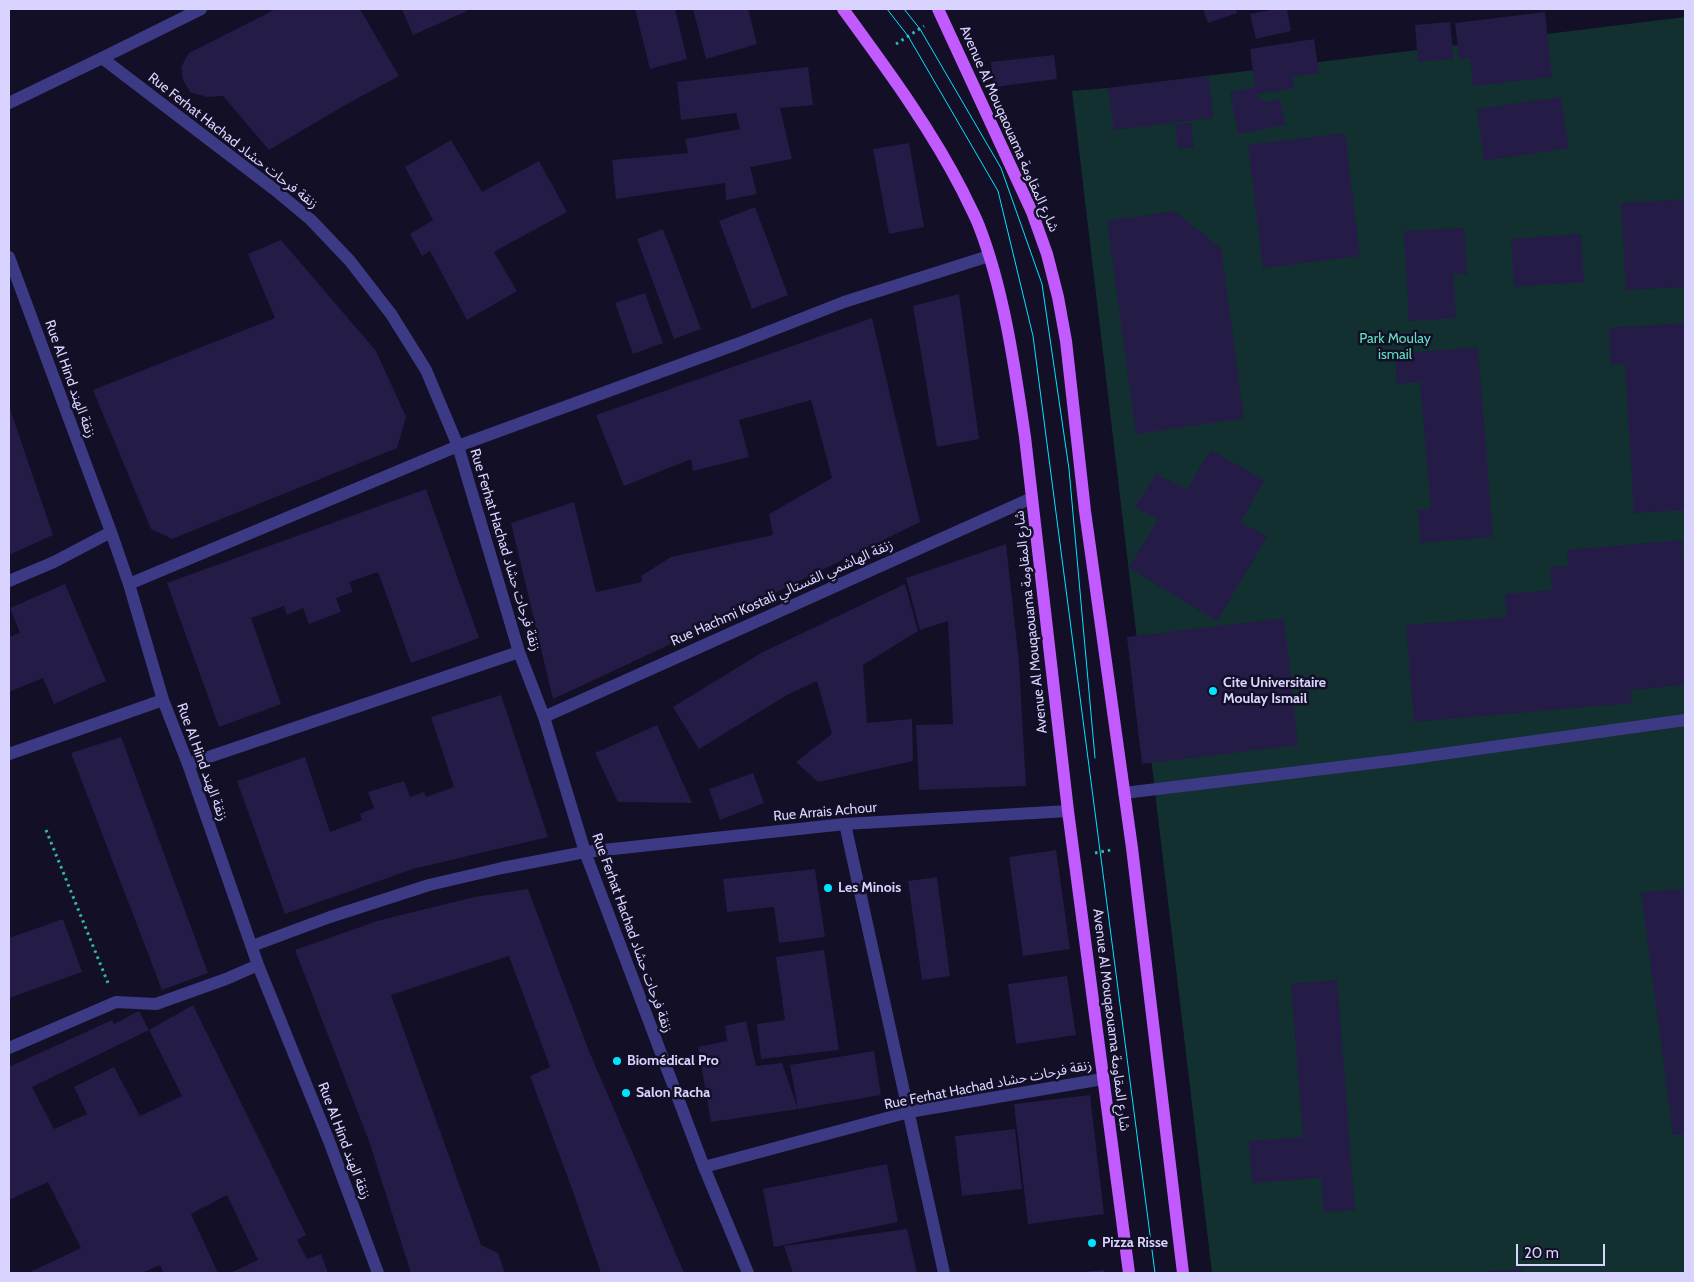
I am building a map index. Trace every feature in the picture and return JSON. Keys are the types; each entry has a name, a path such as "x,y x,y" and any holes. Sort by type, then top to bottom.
{"main road":[{"name":"Avenue Al Mouqaouama شارع المقاومة","path":"843,9 878,56 950,167 979,225 989,256 1016,376 1068,811 1129,1273"},
{"name":"Avenue Al Mouqaouama شارع المقاومة","path":"940,12 1032,212 1047,254 1058,298 1066,341 1085,511 1132,848 1183,1273"}],"street":[{"path":"9,103 201,9"},
{"name":"Rue Ferhat Hachad زنقة فرحات حشاد","path":"102,58 275,190 310,220 350,261 392,314 426,370 458,446 519,652 544,717 585,852 704,1167 748,1273"},
{"path":"129,584 458,446 737,344 844,302 989,256"},
{"name":"Rue Al Hind زنقة الهند","path":"9,257 111,532 129,584 163,700 188,764 258,965 329,1141 378,1273"},
{"name":"Rue Hachmi Kostali زنقة الهاشمي القستالي","path":"544,717 1032,498"},
{"path":"9,581 54,562 111,532"},
{"path":"188,764 519,652"},
{"path":"9,754 163,700"},
{"path":"1124,793 1406,759 1685,720"},
{"name":"Rue Arrais Achour","path":"252,946 330,917 429,885 502,868 585,852 844,824 1068,811"},
{"path":"844,824 944,1273"},
{"path":"9,1048 116,1002 156,1004 226,979 258,965"},
{"name":"Rue Ferhat Hachad زنقة فرحات حشاد","path":"704,1167 909,1112 1103,1079"}],"path":[{"path":"878,56 940,12"},
{"path":"46,830 116,1002"},
{"path":"1074,856 1132,848"}],"green space":[{"name":"Park Moulay ismail","path":"1685,17 1685,1273 1212,1273 1072,91"}],"building":[{"path":"276,9 360,9 399,76 269,150 223,96 207,97 190,92 183,80 181,67 189,53"},
{"path":"402,9 466,9 467,11 413,35"},
{"path":"635,9 675,9 687,59 650,69"},
{"path":"693,9 748,9 757,44 706,59"},
{"path":"1203,9 1236,9 1237,13 1208,23"},
{"path":"1275,9 1287,9 1291,31 1256,39 1250,14"},
{"path":"1545,12 1552,77 1473,86 1470,57 1459,59 1455,23"},
{"path":"1450,22 1454,59 1418,62 1415,25"},
{"path":"1314,39 1319,73 1293,77 1294,88 1256,94 1259,99 1266,102 1280,99 1285,125 1238,134 1230,92 1255,87 1250,49"},
{"path":"1054,55 1057,79 994,87 991,62"},
{"path":"808,67 813,105 780,108 792,159 750,167 757,194 726,200 725,183 616,199 612,160 688,153 685,139 740,129 736,113 681,120 677,82"},
{"path":"1209,76 1213,118 1114,130 1108,88"},
{"path":"1561,97 1569,148 1484,161 1477,109"},
{"path":"1191,123 1194,147 1178,149 1175,125"},
{"path":"1345,133 1360,256 1263,268 1248,145"},
{"path":"451,140 482,192 539,161 567,212 494,252 517,291 467,320 430,251 422,256 410,234 433,220 405,167"},
{"path":"909,143 924,227 889,234 873,149"},
{"path":"1685,199 1685,287 1626,290 1621,203"},
{"path":"755,207 788,295 752,309 719,221"},
{"path":"1174,211 1221,248 1244,418 1136,434 1107,221"},
{"path":"1464,228 1467,274 1453,274 1456,318 1409,321 1404,231"},
{"path":"663,229 701,329 674,339 637,239"},
{"path":"1581,234 1584,282 1514,287 1511,239"},
{"path":"281,240 376,351 406,417 397,448 172,539 151,529 93,390 275,318 248,254"},
{"path":"645,293 663,343 633,354 615,303"},
{"path":"959,294 979,439 937,447 913,306"},
{"path":"872,318 920,522 656,651 553,699 511,523 574,502 596,592 642,582 641,576 671,557 773,535 769,514 832,478 811,400 739,420 749,457 693,471 691,459 624,486 596,415"},
{"path":"1685,323 1685,510 1634,513 1625,364 1611,365 1609,328"},
{"path":"1478,347 1493,537 1421,543 1418,510 1431,509 1420,382 1397,384 1395,354"},
{"path":"9,406 53,535 9,555"},
{"path":"1211,450 1264,480 1241,522 1267,537 1217,621 1129,568 1158,519 1135,507 1156,474 1187,489"},
{"path":"426,489 479,638 411,663 378,572 349,582 353,592 336,598 341,612 309,624 303,608 287,615 284,606 251,618 281,704 219,727 167,583"},
{"path":"1682,540 1685,584 1685,685 1631,690 1632,703 1414,722 1406,625 1507,617 1505,594 1552,590 1550,568 1568,566 1567,550"},
{"path":"1006,544 1019,662 1026,786 919,790 916,725 953,724 948,621 920,630 906,578"},
{"path":"65,584 106,681 54,704 43,678 9,692 9,637 20,633 10,608"},
{"path":"905,584 918,631 863,665 867,723 912,719 913,761 818,782 796,762 832,734 817,681 787,695 699,749 673,707 761,653"},
{"name":"Cite Universitaire Moulay Ismail","path":"1284,618 1298,745 1142,764 1127,637"},
{"path":"501,695 548,837 413,869 285,914 237,781 305,757 330,832 362,820 360,814 374,808 368,792 404,781 410,797 424,792 426,797 454,787 431,717"},
{"path":"657,725 692,803 618,802 595,753"},
{"path":"121,737 208,973 162,990 71,753"},
{"path":"753,773 764,803 720,820 709,789"},
{"path":"1056,850 1070,949 1023,956 1009,857"},
{"path":"815,869 825,937 779,943 774,907 727,912 723,879"},
{"path":"937,877 950,976 922,980 908,881"},
{"path":"528,889 589,1051 684,1273 601,1273 530,1076 550,1067 509,956 391,995 481,1245 498,1253 505,1273 411,1273 369,1141 295,950 377,921 474,897"},
{"path":"1685,889 1685,1134 1673,1135 1641,892"},
{"path":"63,919 82,972 9,998 9,938"},
{"path":"824,950 839,1050 761,1059 757,1024 785,1020 776,957"},
{"path":"1067,976 1076,1035 1016,1044 1008,984"},
{"path":"1337,980 1355,1210 1324,1212 1321,1178 1252,1183 1249,1141 1303,1137 1291,984"},
{"path":"193,1005 306,1235 297,1240 307,1259 321,1254 328,1273 230,1273 258,1260 227,1195 191,1214 218,1273 164,1273 160,1265 142,1273 28,1273 81,1248 48,1182 9,1200 9,1067 112,1020 114,1024 139,1011 149,1030","holes":["149,1030 182,1096 140,1116 114,1067 74,1087 87,1114 54,1129 32,1087"]},
{"path":"746,1021 756,1066 782,1063 798,1109 711,1122 698,1047 727,1041 725,1026"},
{"path":"874,1051 881,1095 798,1109 790,1065"},
{"path":"1090,1095 1104,1214 1028,1224 1014,1104"},
{"path":"1015,1129 1022,1189 962,1196 955,1136"},
{"path":"887,1164 898,1222 774,1247 763,1189"},
{"path":"907,1229 917,1273 793,1273 784,1246"},
{"path":"1523,1269 1523,1273 1482,1272"},
{"path":"1104,1270 1104,1273 1083,1273 1083,1272"}],"tram line":[{"path":"887,9 908,36 998,191 1033,336 1155,1273"},
{"path":"904,9 920,29 1001,168 1042,284 1069,469 1095,758"}],"place":[{"name":"Cite Universitaire Moulay Ismail","path":"1213,691"},
{"name":"Les Minois","path":"828,888"},
{"name":"Biomédical Pro","path":"617,1061"},
{"name":"Salon Racha","path":"626,1093"},
{"name":"Pizza Risse","path":"1092,1243"}]}
